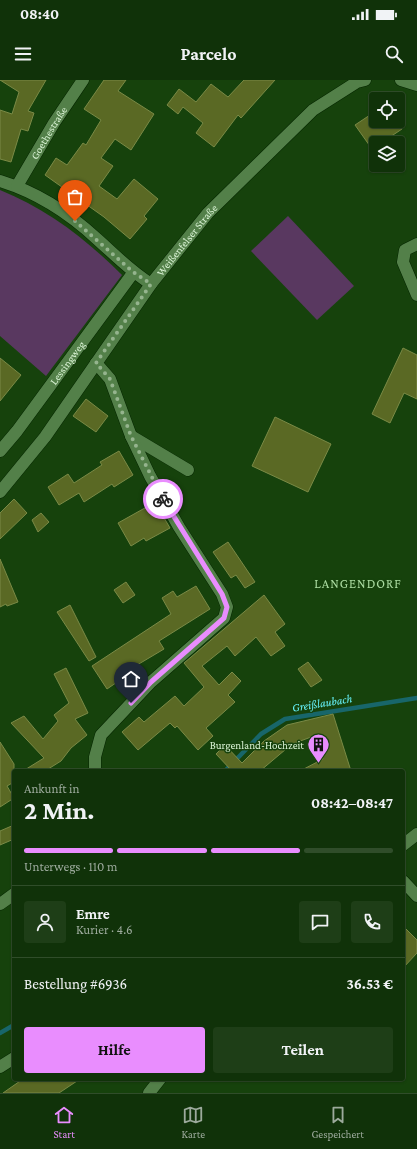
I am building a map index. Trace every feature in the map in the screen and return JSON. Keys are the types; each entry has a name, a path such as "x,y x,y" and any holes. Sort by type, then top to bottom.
{"street":[{"name":"Goethestraße","path":"18,186 54,123 83,80"},
{"name":"Weißenfelser Straße","path":"0,492 45,437 151,284 208,213 313,110 357,82 365,80"},
{"path":"401,80 417,85"},
{"path":"0,181 18,186 58,208 133,272 151,284"},
{"path":"417,244 405,250 403,262 417,295"},
{"name":"Lessingweg","path":"0,451 17,431 133,272"},
{"path":"96,363 110,379 131,436 150,476 175,520 222,594 227,607 224,618 151,682 101,735 95,757 96,769"},
{"path":"131,436 188,470"},
{"path":"405,843 417,834"},
{"path":"405,883 417,896"},
{"path":"0,904 12,895"},
{"path":"0,1067 12,1059"},
{"path":"149,1093 158,1081"}],"shaded area":[{"path":"0,190 34,206 65,226 94,249 122,275 46,376 0,336"},
{"path":"288,216 354,286 317,320 251,251"}],"building":[{"path":"0,80 46,80 28,111 34,113 28,131 21,129 11,162 0,159 0,110 12,114 19,92"},
{"path":"104,80 126,80 118,91 154,114 131,150 115,139 101,158 113,166 99,186 117,199 134,179 158,199 144,216 147,219 130,239 104,217 45,175 56,158 67,165 83,143 86,145 101,120 84,109"},
{"path":"244,80 275,80 241,118 238,115 214,147 196,133 203,123 183,107 178,114 167,105 179,89 196,102 211,84 228,97"},
{"path":"369,116 369,128 402,129 392,136 369,136 369,145 355,125"},
{"path":"403,348 417,355 417,399 404,393 390,423 372,414"},
{"path":"0,358 21,375 0,401"},
{"path":"86,399 108,416 96,432 73,416"},
{"path":"275,417 331,444 308,492 252,466"},
{"path":"119,451 133,475 114,487 112,484 84,502 79,493 59,505 48,487 68,474 74,483 102,465 100,462"},
{"path":"14,499 27,513 0,539 0,513"},
{"path":"152,504 157,513 160,511 170,528 146,541 144,538 131,546 118,523"},
{"path":"41,513 49,522 38,532 32,520"},
{"path":"228,542 255,582 245,588 236,575 231,578 213,552"},
{"path":"0,559 18,602 7,606 6,604 0,607"},
{"path":"126,582 135,595 123,603 114,590"},
{"path":"196,586 210,609 159,641 164,649 127,671 129,674 107,689 92,666 171,614 162,598 173,591 177,597"},
{"path":"264,595 285,624 275,632 285,646 271,656 256,637 235,656 227,646 202,666 219,685 232,672 241,681 228,695 235,702 206,728 213,736 198,750 177,726 175,728 170,723 138,750 122,732 139,717 144,722 175,696 184,706 204,687 184,663"},
{"path":"70,605 96,657 89,661 57,612"},
{"path":"308,662 322,680 311,687 298,669"},
{"path":"66,668 88,713 75,719 87,735 71,748 61,761 48,769 26,769 44,758 11,723 24,716 43,739 58,721 54,715 69,703 54,674"},
{"path":"333,714 350,769 304,769 323,759 314,736 292,744 262,769 230,769 216,754 225,745 242,763 264,741 287,725"},
{"path":"0,742 14,764 14,769 12,769 12,783 7,786 12,795 12,799 0,807"},
{"path":"12,826 12,840 0,845 0,831"},
{"path":"405,928 417,940 417,953 405,966"},
{"path":"20,1081 77,1081 59,1093 3,1093"}],"waterway":[{"name":"Greißlaubach","path":"227,769 261,734 285,719 417,698"},
{"name":"Greißlaubach","path":"0,1033 12,1026"}],"way so far":[{"path":"75,221 97,238 133,272 151,284 96,363 110,379 131,436 163,499"}],"place":[{"name":"Burgenland-Hochzeit","path":"319,764"}],"district":[{"name":"LANGENDORF","path":"358,583"}],"route":[{"path":"131,703 151,682 224,618 227,607 222,594 163,499"}]}
